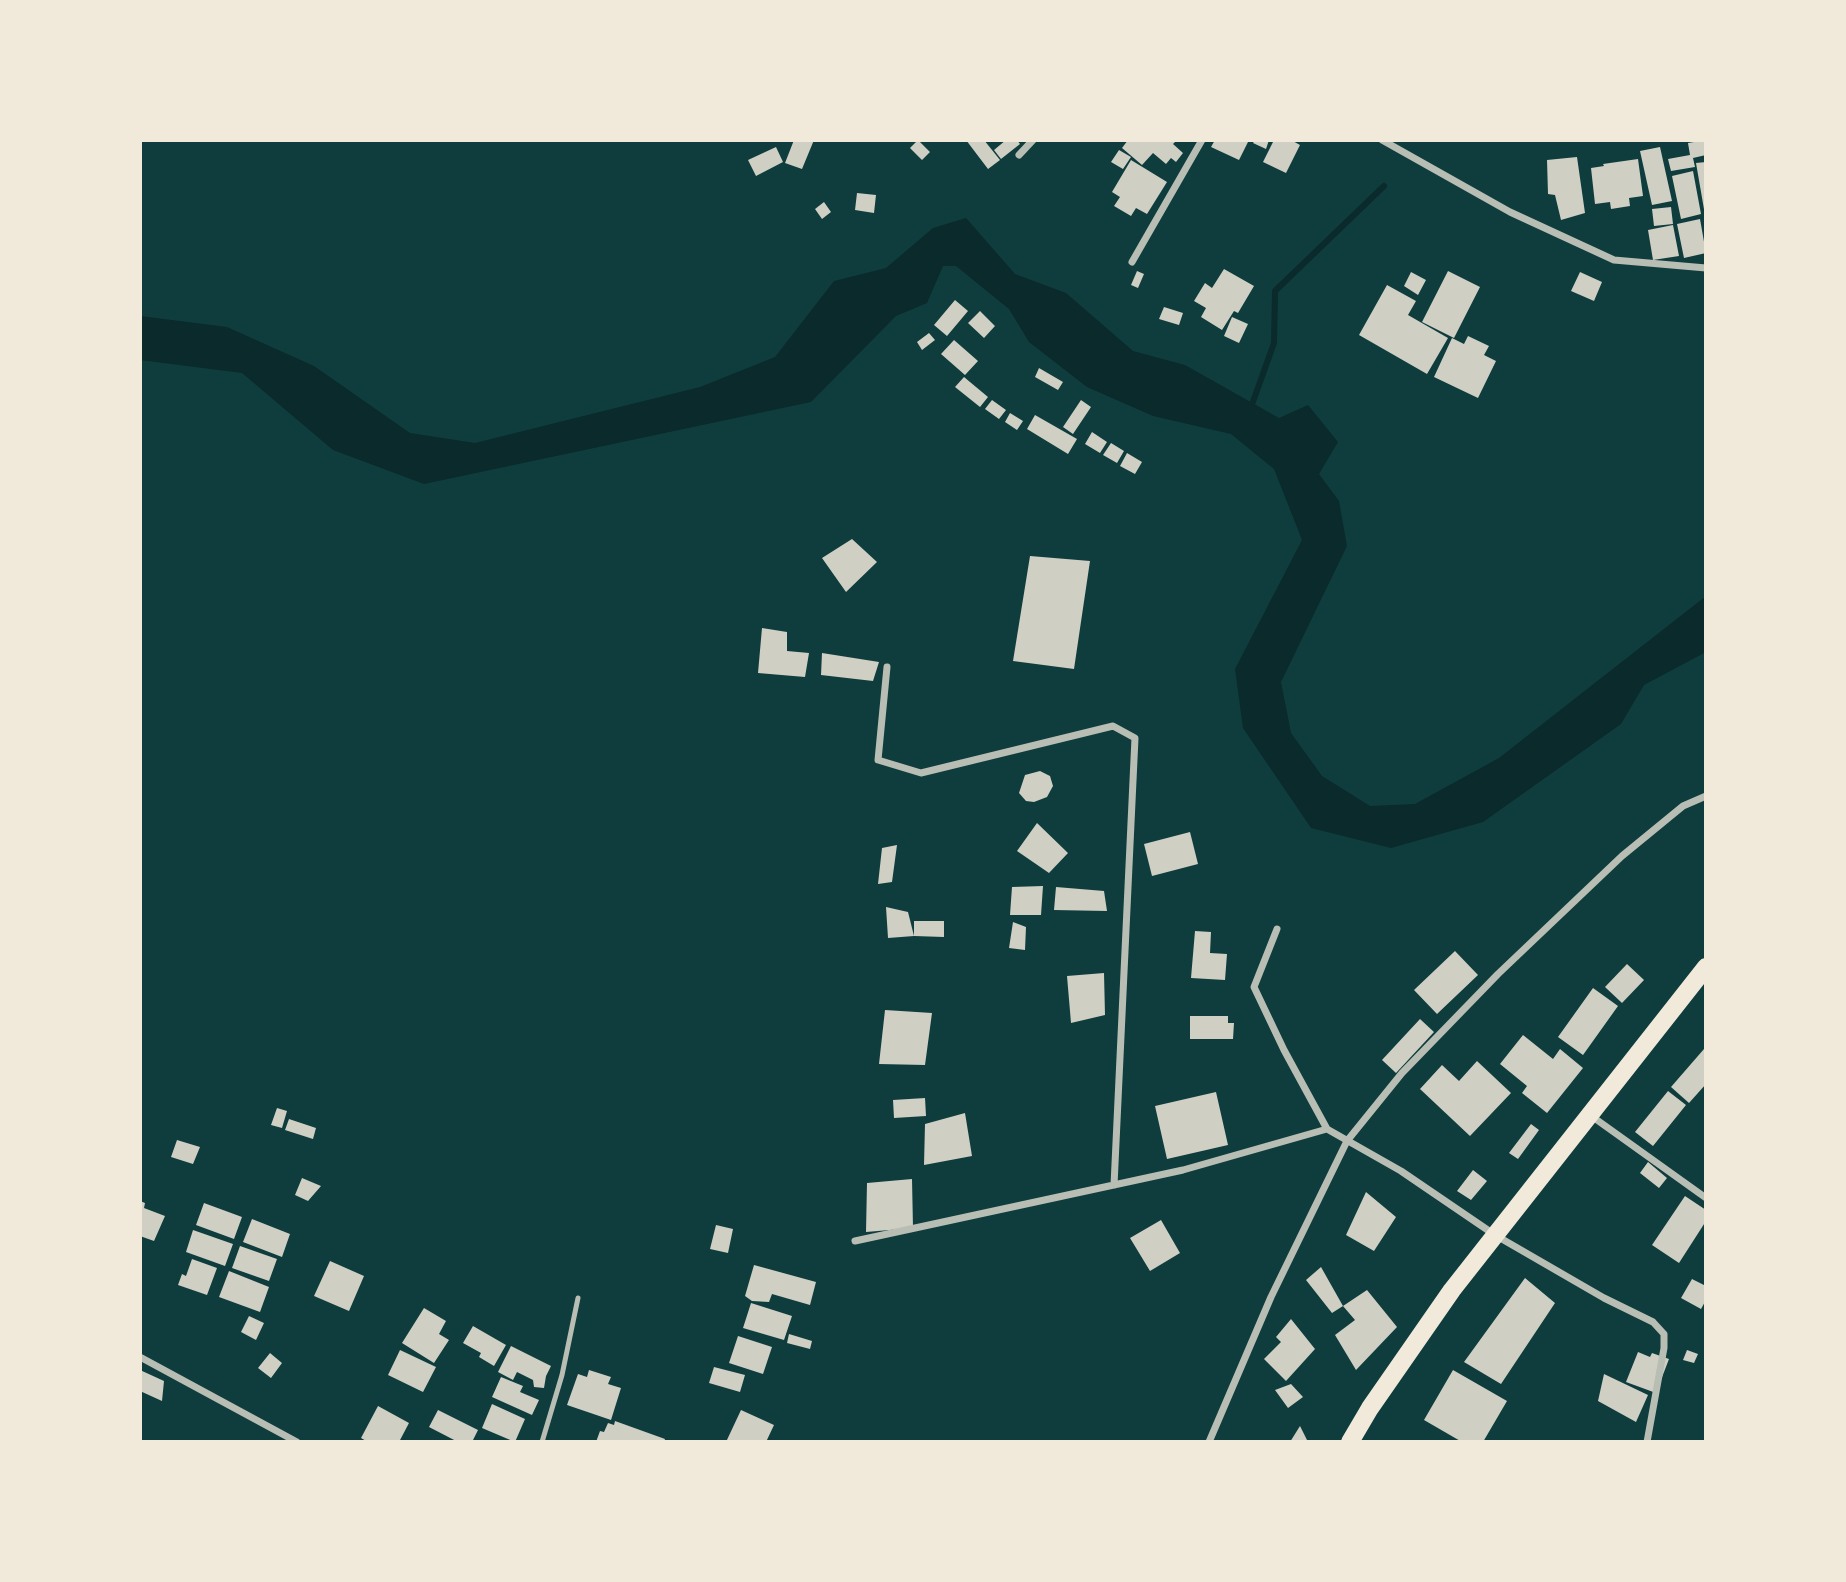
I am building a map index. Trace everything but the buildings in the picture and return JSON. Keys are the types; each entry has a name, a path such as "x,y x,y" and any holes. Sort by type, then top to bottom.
{"main road":[{"path":"1350,1442 1437,1311 1706,967"}],"street":[{"path":"1019,156 1033,140"},
{"path":"1132,262 1202,140"},
{"path":"1382,140 1510,212 1614,260 1706,268"},
{"path":"887,667 878,760 920,773 1113,726 1135,738 1114,1185"},
{"path":"1209,1442 1271,1297 1347,1141 1402,1073 1497,974 1622,856 1683,806 1706,796"},
{"path":"1276,929 1254,987 1284,1050 1327,1129 1401,1171 1495,1234 1604,1298 1653,1322 1664,1334 1664,1348 1647,1442"},
{"path":"1590,1115 1706,1198"},
{"path":"855,1241 1183,1170 1327,1129"},
{"path":"140,1357 297,1442"}],"lane":[{"path":"542,1442 562,1375 578,1298"}],"water":[{"path":"966,218 1015,274 1066,293 1133,351 1185,365 1279,418 1308,405 1338,442 1319,474 1339,501 1347,546 1281,682 1291,733 1322,776 1370,806 1415,804 1499,758 1706,596 1706,652 1644,685 1621,724 1483,822 1391,848 1311,828 1243,728 1235,669 1302,540 1274,469 1231,434 1153,416 1087,387 1029,342 1009,309 956,266 943,266 927,303 896,316 811,402 424,484 333,450 242,373 140,360 140,316 227,327 314,366 410,433 475,443 700,387 775,357 834,281 886,268 933,228"}],"waterway":[{"path":"1250,410 1274,343 1275,291 1384,186"}]}
